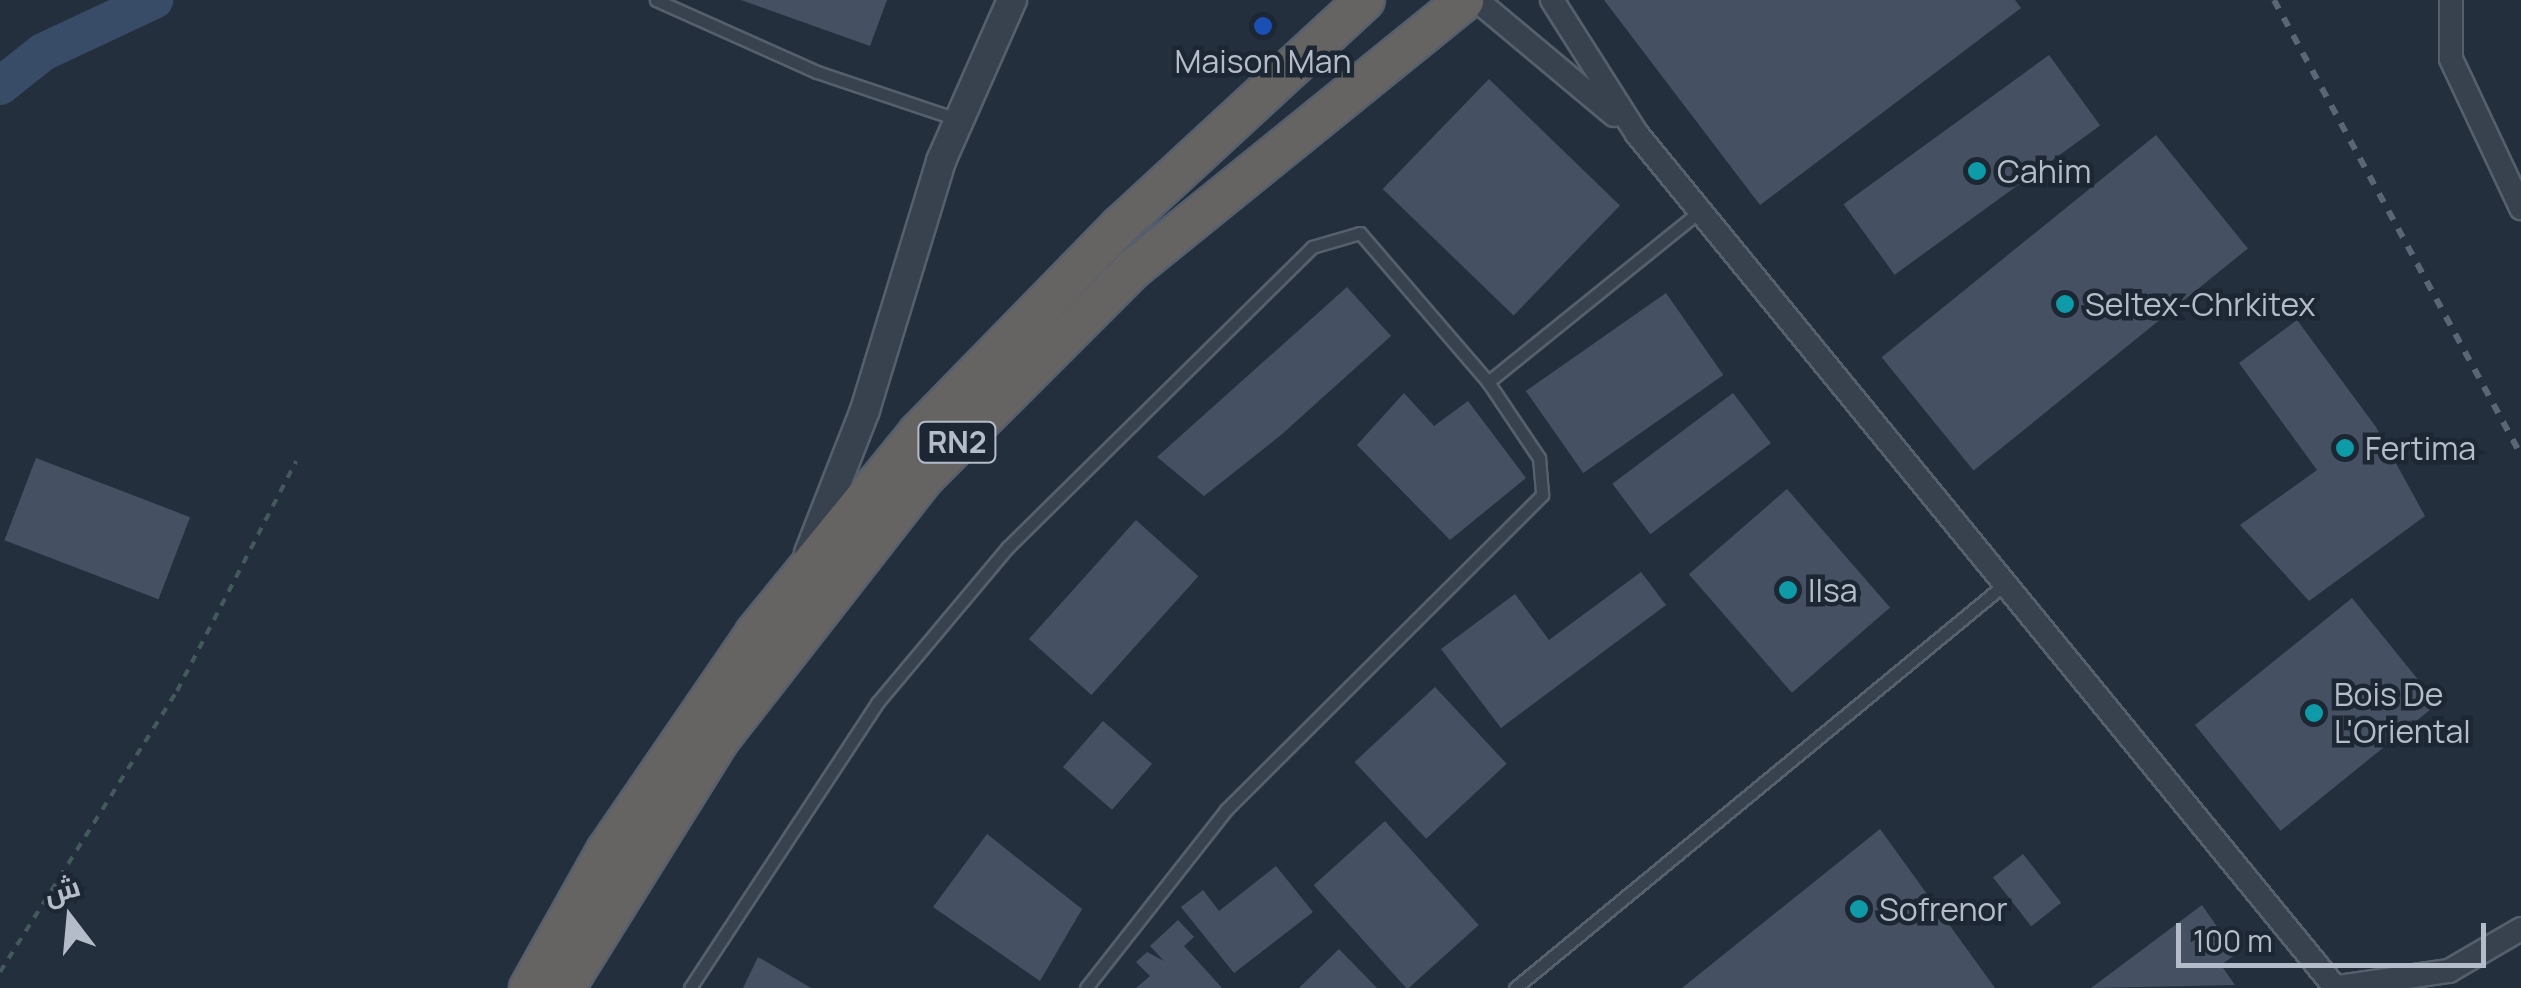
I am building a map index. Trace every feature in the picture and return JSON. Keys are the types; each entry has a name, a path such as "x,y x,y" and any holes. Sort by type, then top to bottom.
{"highway":[{"name":"RN2","path":"529,988 606,851 800,573 1043,302 1365,0"},
{"name":"RN2","path":"565,988 720,739 922,480 1133,269 1474,1"}],"street":[{"path":"800,573 865,410 957,119 1012,0"},
{"path":"1552,0 1636,134 2333,987 2398,984 2450,971 2521,929"},
{"path":"2451,0 2451,59 2521,208"},
{"path":"1474,1 1636,134"}],"lane":[{"path":"656,0 816,72 957,119"},
{"path":"1488,382 1700,211"},
{"path":"690,988 877,703 942,623 1057,494 1312,247 1360,233 1488,382 1539,458 1542,495 1226,810 1086,988"},
{"path":"1515,988 2005,584"}],"path":[{"path":"0,972 176,691 296,461"}],"building":[{"path":"741,0 887,0 870,46"},
{"path":"1604,0 2015,0 2021,8 1760,205"},
{"name":"Cahim","path":"2049,55 2100,125 1895,275 1844,204"},
{"path":"1489,79 1620,205 1514,315 1383,189"},
{"name":"Seltex-Chrkitex","path":"2156,135 2248,248 1974,471 1882,357"},
{"path":"1347,287 1391,336 1281,435 1204,496 1157,457"},
{"path":"1666,293 1723,375 1583,473 1526,391"},
{"name":"Fertima","path":"2297,320 2376,427 2425,516 2309,601 2240,525 2317,470 2239,363"},
{"path":"1404,393 1434,426 1468,401 1526,478 1450,540 1357,445"},
{"path":"1733,393 1771,443 1650,534 1612,484"},
{"path":"36,458 190,517 159,599 4,540"},
{"name":"Ilsa","path":"1787,489 1890,607 1792,693 1689,574"},
{"path":"1136,520 1198,576 1091,695 1029,639"},
{"path":"1641,572 1666,605 1501,728 1441,649 1515,594 1549,640"},
{"name":"Bois De L'Oriental","path":"2352,598 2438,704 2281,831 2195,725"},
{"path":"1435,687 1507,764 1426,839 1355,762"},
{"path":"1103,721 1152,764 1112,810 1063,767"},
{"path":"1385,821 1479,925 1406,988 1314,885"},
{"name":"Sofrenor","path":"1880,829 1995,988 1682,988"},
{"path":"987,834 1082,909 1040,981 933,907"},
{"path":"2023,854 2061,903 2031,926 1993,877"},
{"path":"1276,866 1313,912 1234,973 1181,907 1203,890 1219,911"},
{"path":"2202,905 2236,954 2221,965 2235,985 2091,988"},
{"path":"1178,920 1194,937 1184,946 1222,988 1136,988 1150,976 1136,962 1147,952 1164,961 1150,946"},
{"path":"1339,949 1377,988 1299,988"},
{"path":"758,957 811,988 743,988"}],"waterway":[{"path":"0,86 43,52 154,0"}],"railway":[{"path":"2274,0 2521,455"}],"place":[{"name":"Maison Man","path":"1263,26"},
{"name":"Cahim","path":"1977,171"},
{"name":"Seltex-Chrkitex","path":"2065,304"},
{"name":"Fertima","path":"2345,448"},
{"name":"Ilsa","path":"1788,590"},
{"name":"Bois De L'Oriental","path":"2314,713"},
{"name":"Sofrenor","path":"1859,909"}]}
